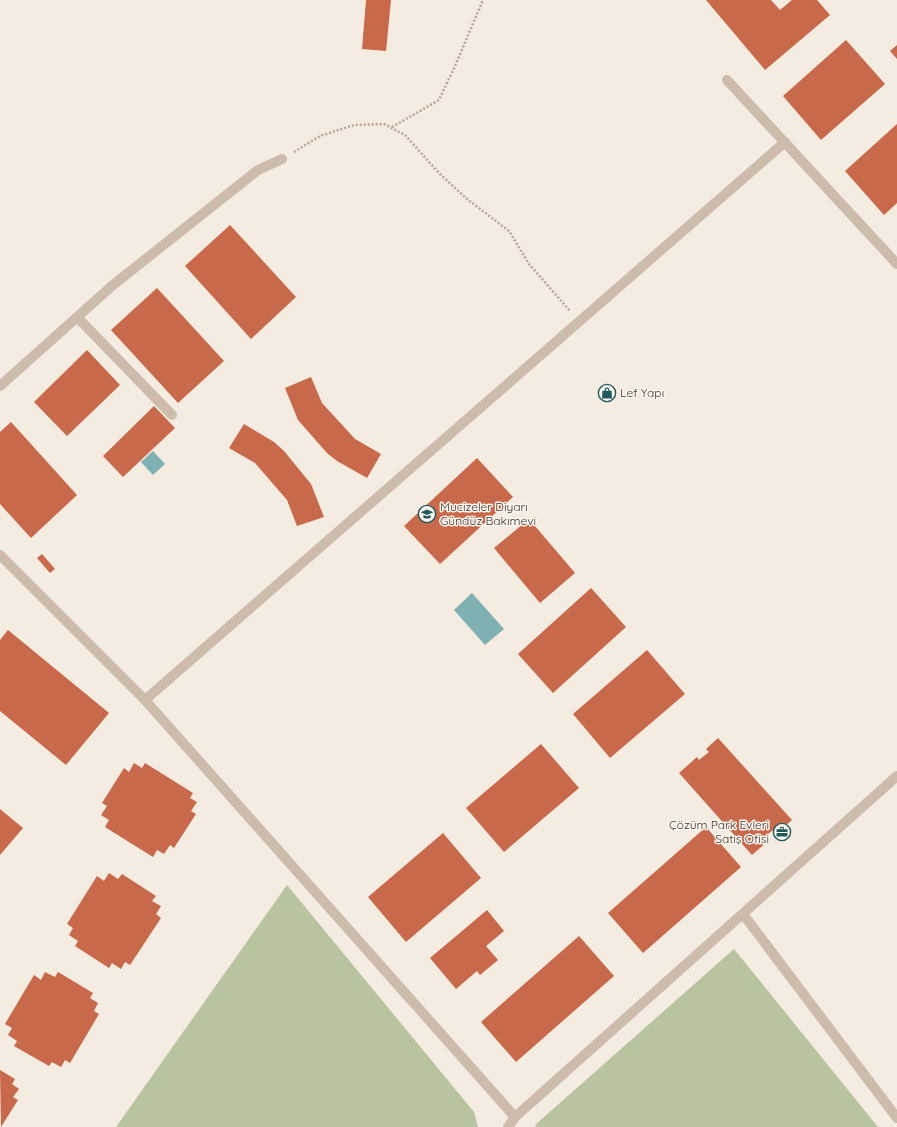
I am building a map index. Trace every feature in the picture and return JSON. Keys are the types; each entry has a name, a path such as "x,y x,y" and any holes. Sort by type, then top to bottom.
{"street":[{"path":"727,80 897,264"},
{"path":"145,700 784,142"},
{"path":"0,386 113,285 258,170 282,159"},
{"path":"77,317 172,415"},
{"path":"0,555 145,700 514,1117"},
{"path":"508,1127 514,1117 897,776"},
{"path":"743,914 897,1118"}],"path":[{"path":"391,127 438,100 455,66 483,0"},
{"path":"282,159 320,136 354,125 384,124 391,127 405,135 440,174 467,199 509,231 529,264 579,321"}],"green space":[{"path":"287,885 474,1112 478,1127 116,1127"},
{"path":"734,949 878,1127 537,1127 535,1125"}],"water":[{"path":"153,451 165,464 153,475 141,462"},
{"path":"472,593 504,629 485,645 454,610"}],"building":[{"path":"366,0 391,0 386,51 362,49"},
{"path":"706,0 771,0 780,10 792,0 817,0 830,15 765,70"},
{"path":"846,40 885,84 821,140 783,96"},
{"path":"897,45 897,59 890,51"},
{"path":"897,124 897,203 884,215 845,171"},
{"path":"230,225 296,297 251,339 185,266"},
{"path":"157,288 224,361 178,403 111,330"},
{"path":"87,350 120,385 67,436 34,402"},
{"path":"311,377 322,403 355,439 381,454 367,478 337,461 327,453 298,420 285,388"},
{"path":"154,406 175,428 123,477 103,456"},
{"path":"11,422 77,495 31,538 0,504 0,432"},
{"path":"244,424 274,442 284,451 311,484 324,517 297,526 287,500 255,463 229,448"},
{"path":"477,458 513,497 440,564 404,526"},
{"path":"529,519 575,573 540,603 494,548"},
{"path":"42,554 55,569 50,573 37,558"},
{"path":"591,588 626,627 553,693 518,654"},
{"path":"8,630 109,713 66,765 0,711 0,640"},
{"path":"647,650 685,694 610,758 573,714"},
{"path":"718,738 792,820 778,832 775,828 765,837 769,840 752,855 679,773 697,757 699,760 709,752 706,749"},
{"path":"541,744 579,788 504,852 466,808"},
{"path":"134,763 142,768 145,763 193,793 190,798 197,802 191,811 196,814 174,848 170,845 164,854 157,850 153,857 105,827 109,820 101,815 107,806 102,803 124,768 129,772"},
{"path":"0,809 23,828 0,855"},
{"path":"706,827 741,867 643,953 608,913"},
{"path":"443,833 481,878 406,942 368,897"},
{"path":"109,873 118,879 122,874 156,896 152,901 161,906 156,914 161,918 130,965 125,962 121,969 112,963 109,968 75,946 78,941 69,935 73,928 67,924 97,876 104,881"},
{"path":"487,910 504,931 486,946 498,960 480,975 477,971 456,989 430,958"},
{"path":"579,936 614,976 516,1062 481,1022"},
{"path":"45,972 55,977 58,972 93,993 90,998 98,1003 94,1011 99,1014 70,1063 65,1060 61,1067 52,1062 49,1066 14,1046 17,1041 8,1035 12,1028 5,1024 34,975 41,980"},
{"path":"0,1070 15,1079 12,1084 19,1089 13,1097 18,1100 1,1127"}],"place":[{"name":"Lef Yapı","path":"607,393"},
{"name":"Mucizeler Diyarı Gündüz Bakımevi","path":"427,514"},
{"name":"Çözüm Park Evleri Satış Ofisi","path":"782,832"}]}
